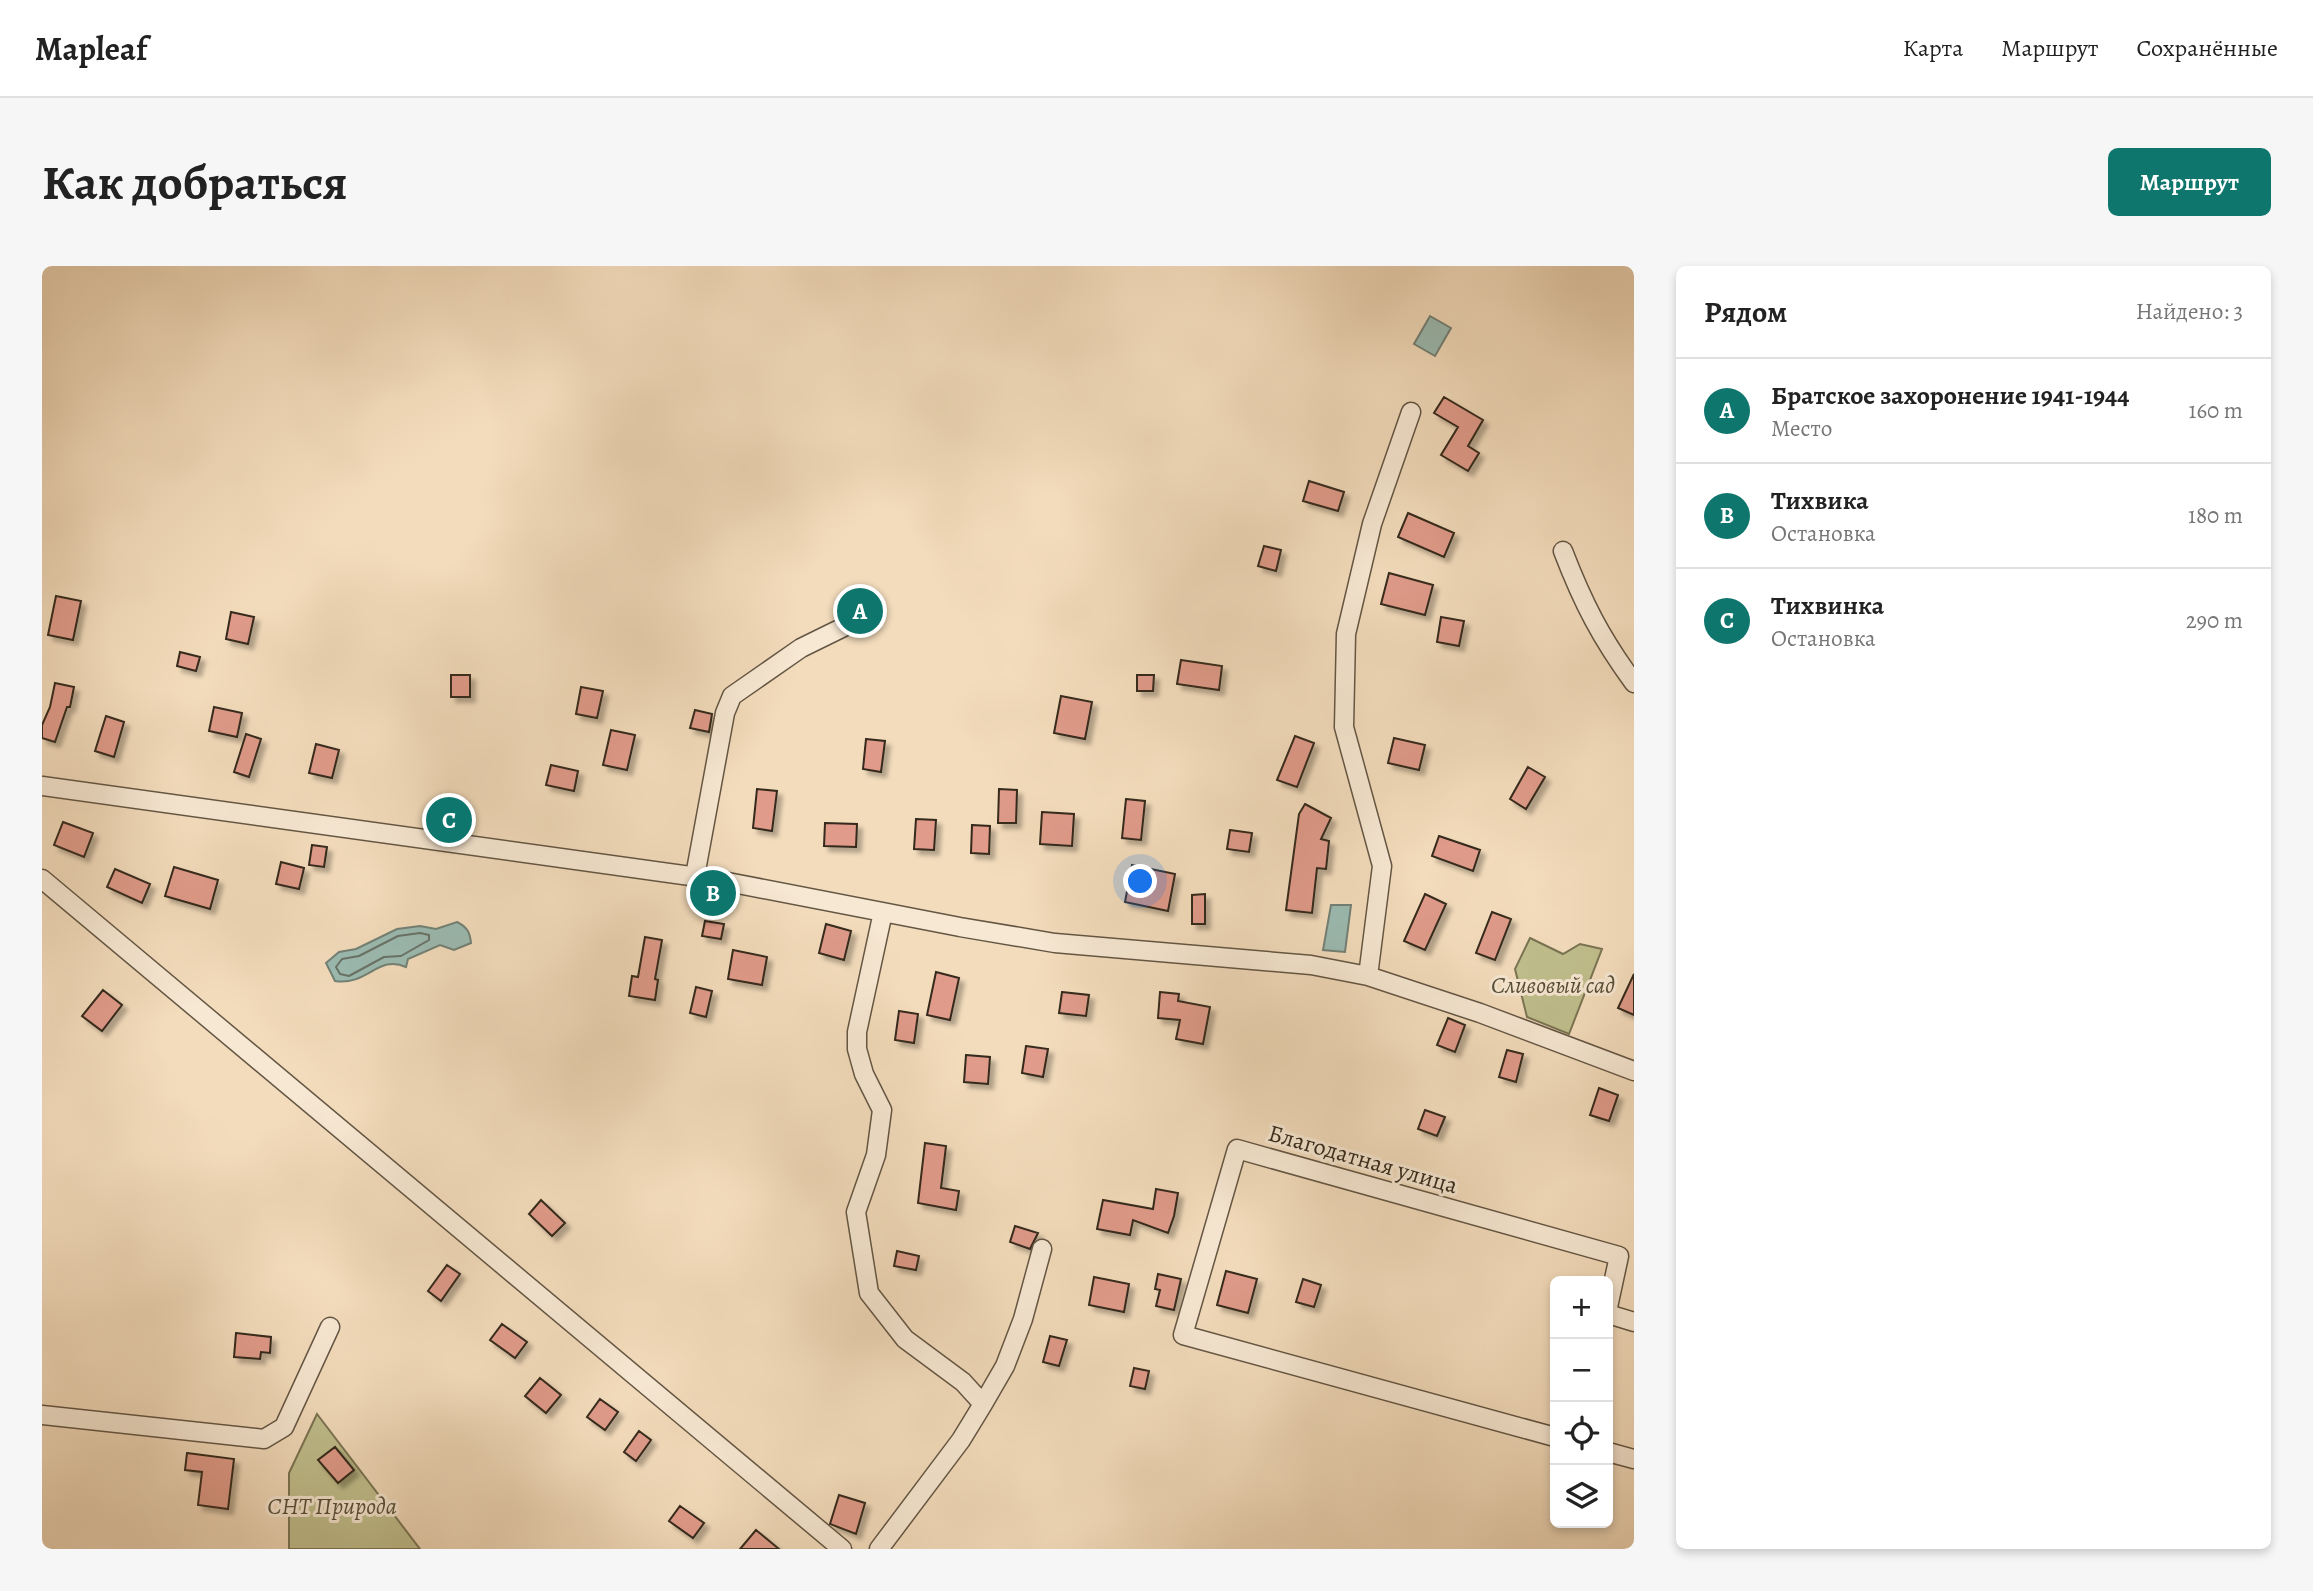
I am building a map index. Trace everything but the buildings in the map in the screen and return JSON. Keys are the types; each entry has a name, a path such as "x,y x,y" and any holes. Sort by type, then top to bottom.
{"street":[{"path":"1367,976 1382,866 1344,727 1346,634 1372,524 1411,412"},
{"path":"1563,551 1589,614 1634,683"},
{"path":"695,876 724,713 732,696 802,648 856,621"},
{"path":"42,786 203,806 695,876 1055,943 1311,965 1367,976 1480,1013 1634,1071"},
{"path":"42,879 842,1549"},
{"path":"883,912 857,1032 857,1049 864,1074 882,1110 876,1155 856,1212 869,1293 905,1339 963,1382 983,1404"},
{"name":"Благодатная улица","path":"1550,1436 1183,1335 1237,1149 1619,1256 1613,1284"},
{"path":"879,1549 961,1440 1005,1366 1023,1319 1042,1249"},
{"path":"1613,1316 1634,1322"},
{"path":"42,1415 264,1439 284,1427 330,1327"},
{"path":"1613,1453 1634,1459"}],"green space":[{"name":"Сливовый сад","path":"1530,938 1563,954 1580,944 1602,949 1569,1034 1527,1017 1515,969"},
{"name":"СНТ Природа","path":"317,1414 420,1549 289,1549 289,1473"}],"water":[{"path":"1430,316 1451,328 1435,356 1414,344"},
{"path":"1331,905 1351,905 1345,952 1323,950"},
{"path":"457,922 467,930 471,943 454,950 440,945 408,959 406,967 388,964 356,979 335,981 326,963 339,952 356,949 397,929 420,926 436,929"}],"place":[{"name":"Братское захоронение 1941-1944","path":"860,611"},
{"name":"Тихвинка","path":"449,820"},
{"name":"Тихвика","path":"713,893"}]}
